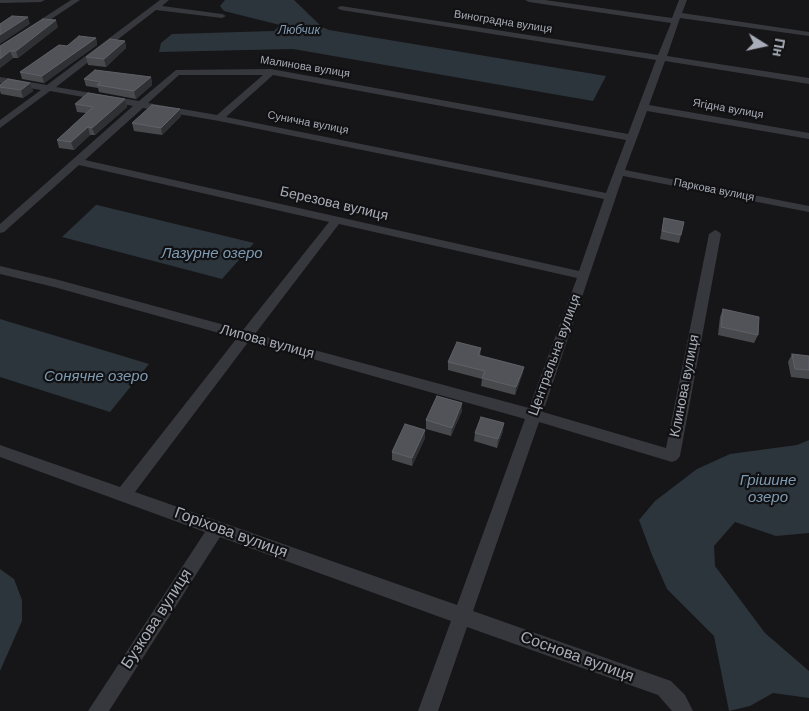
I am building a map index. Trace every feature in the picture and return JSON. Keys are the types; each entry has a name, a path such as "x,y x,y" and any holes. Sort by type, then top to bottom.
{"street":[{"path":"0,2 41,0"},
{"path":"0,50 76,0"},
{"path":"0,125 165,0"},
{"name":"Виноградна вулиця","path":"350,0 341,8 809,81"},
{"path":"529,0 809,34"},
{"name":"Центральна вулиця","path":"428,711 584,276 610,197 684,0"},
{"path":"156,8 222,16"},
{"path":"219,118 271,72"},
{"name":"Малинова вулиця","path":"0,230 176,73 271,72 632,138"},
{"name":"Сунична вулиця","path":"0,80 219,118 610,197"},
{"name":"Ягідна вулиця","path":"643,107 809,136"},
{"name":"Березова вулиця","path":"77,161 584,276"},
{"name":"Паркова вулиця","path":"620,172 809,209"},
{"path":"124,494 336,220"},
{"name":"Клинова вулиця","path":"533,414 672,456 715,234"},
{"name":"Липова вулиця","path":"0,270 55,282 533,414"},
{"name":"Горіхова вулиця","path":"0,450 462,615"},
{"name":"Бузкова вулиця","path":"98,711 217,528"},
{"name":"Соснова вулиця","path":"462,615 664,688 678,702 683,711"}],"water":[{"name":"Любчик","path":"225,0 294,0 322,27 329,30 606,76 593,101 293,49 159,52 161,43 172,34 274,31 280,25 224,11 220,6"},
{"name":"Лазурне озеро","path":"96,205 254,243 222,279 62,237"},
{"name":"Сонячне озеро","path":"0,319 149,364 110,412 0,377"},
{"name":"Грішине озеро","path":"809,440 809,533 776,536 735,522 714,546 715,566 765,633 809,671 809,698 773,693 750,706 729,711 714,636 667,589 639,520 655,501 697,469 730,454 797,445"},
{"path":"0,569 14,579 22,600 22,621 0,671"}],"building":[{"path":"12,16 28,17 0,35 0,24"},
{"path":"43,19 56,20 16,51 10,51 0,59 0,46"},
{"path":"79,36 96,38 42,76 20,72 59,45 67,46"},
{"path":"110,39 125,41 104,59 86,57"},
{"path":"95,70 151,77 134,91 97,85 101,82 84,79"},
{"path":"8,79 30,83 21,90 0,87"},
{"path":"88,93 125,99 92,128 88,127 71,142 57,140 93,107 75,104"},
{"path":"152,105 180,109 161,128 132,123"},
{"path":"664,218 684,222 681,235 662,231"},
{"path":"723,309 759,317 758,335 721,327"},
{"path":"457,342 481,348 478,355 524,367 516,387 482,378 485,371 448,362"},
{"path":"792,354 809,356 809,370 795,369"},
{"path":"437,396 462,403 452,428 426,420"},
{"path":"481,417 504,423 498,439 475,433"},
{"path":"405,424 425,430 412,458 392,452"}]}
